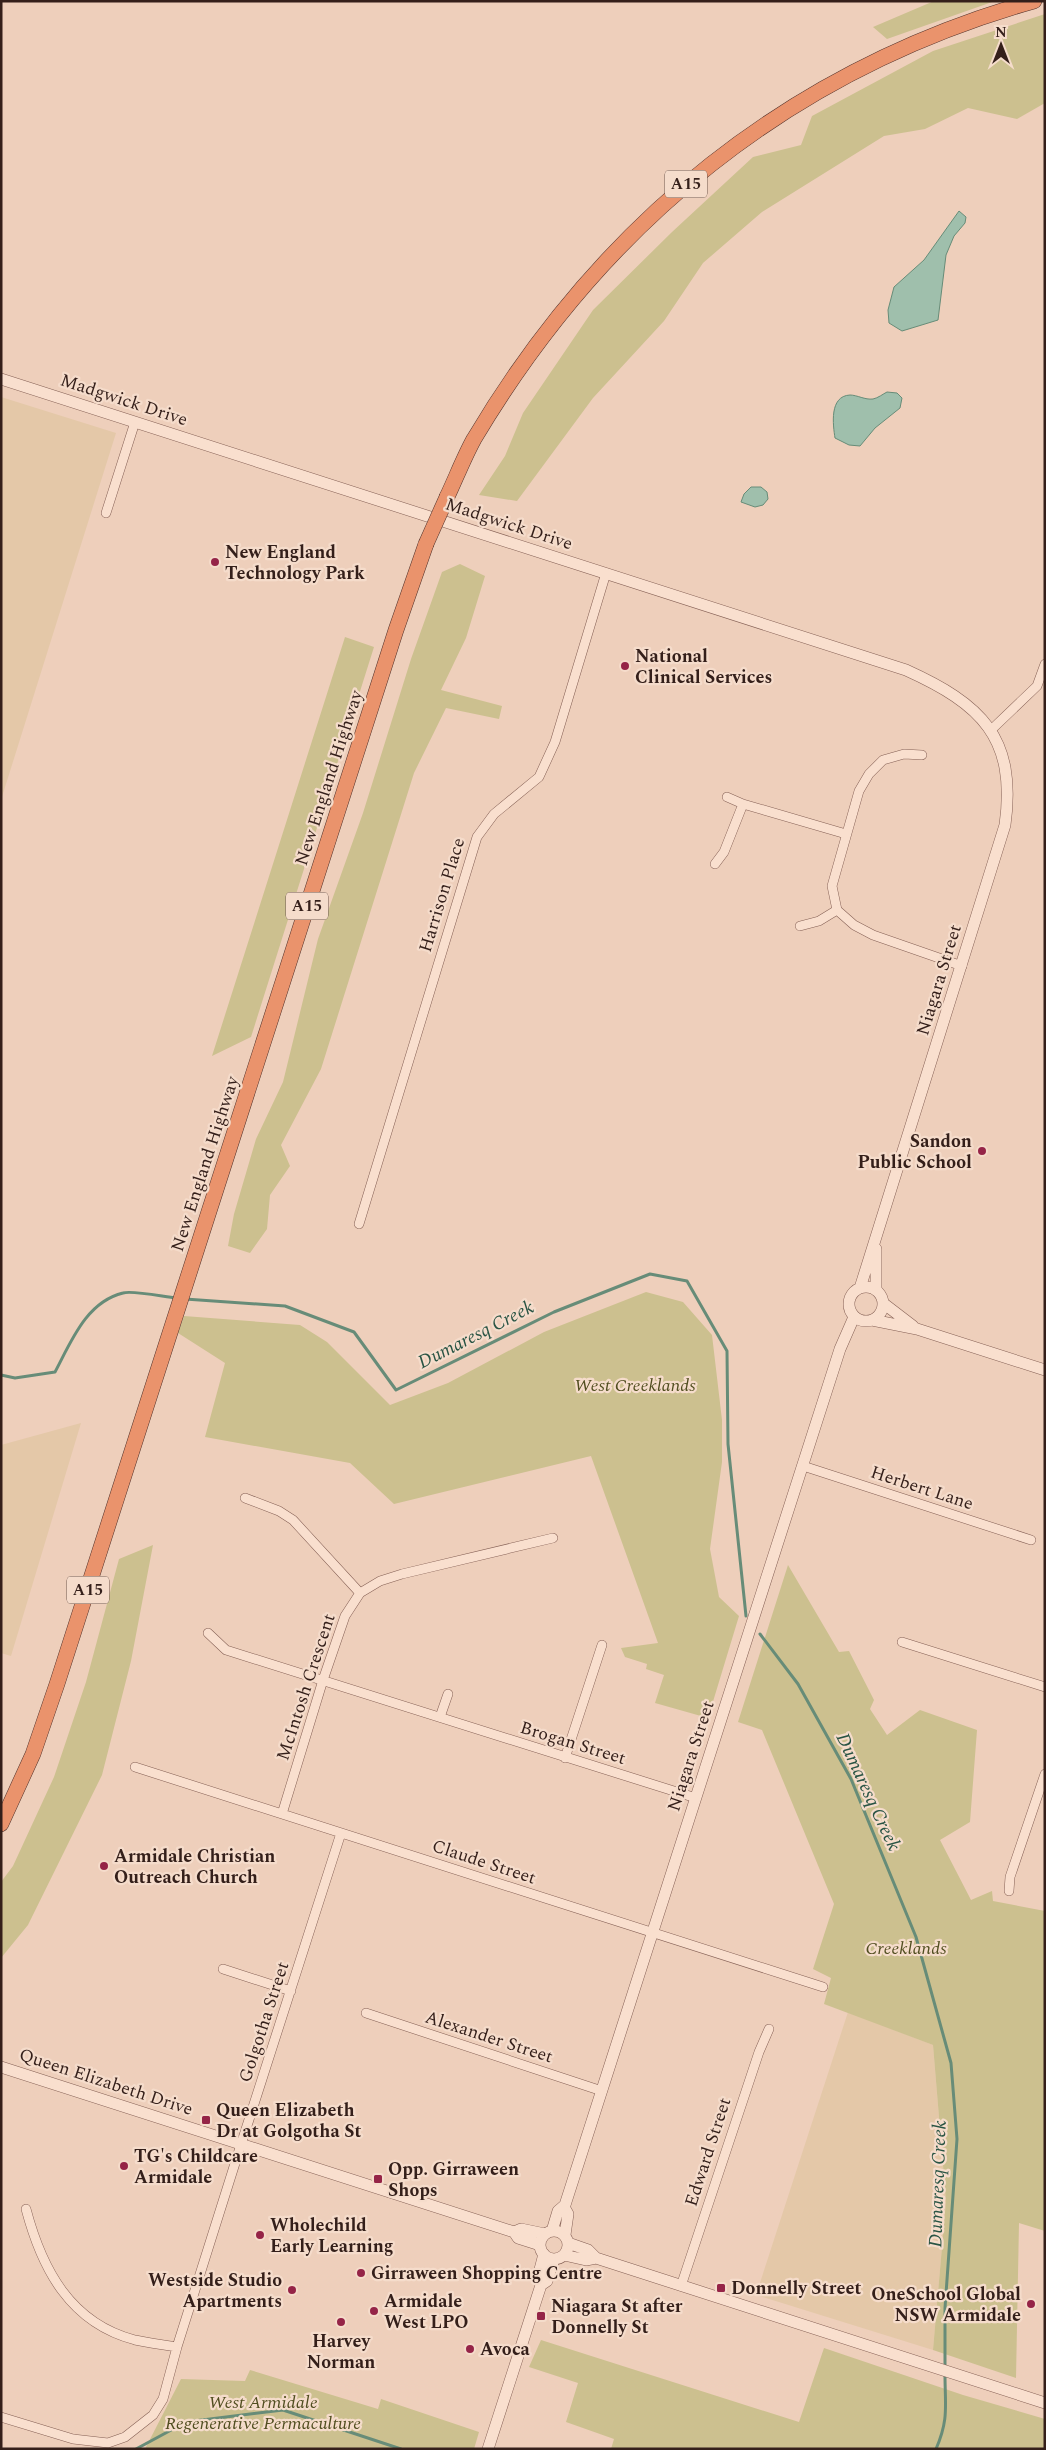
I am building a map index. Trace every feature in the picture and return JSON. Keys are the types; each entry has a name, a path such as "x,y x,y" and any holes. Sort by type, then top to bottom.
{"highway":[{"name":"New England Highway","path":"1,1824 33,1754 42,1728 396,630 426,544 473,441 537,342 613,252 670,197 747,138 796,105 852,72 935,34 1034,1"}],"street":[{"name":"Madgwick Drive","path":"1,379 906,670 941,686 963,700 980,715 991,730"},
{"path":"106,513 135,422"},
{"name":"Harrison Place","path":"359,1224 476,836 494,814 540,777 556,742 606,573"},
{"path":"991,730 1037,686 1045,664"},
{"name":"Niagara Street","path":"860,1288 1005,825 1008,800 1005,766 991,730"},
{"path":"922,755 904,754 883,760 869,774 859,791 832,886 837,910 854,925 873,935 962,966"},
{"path":"727,797 743,804 846,834"},
{"path":"715,864 724,852 743,804"},
{"path":"800,926 818,921 837,910"},
{"name":"Niagara Street","path":"876,1239 876,1290"},
{"path":"917,1329 883,1303 876,1290 866,1287 860,1288 851,1294 849,1300 850,1311 854,1317 862,1321 872,1320 917,1329 1045,1370"},
{"path":"872,1320 880,1313 883,1303"},
{"name":"Niagara Street","path":"551,2253 548,2232 558,2211 564,2207 840,1349 854,1317"},
{"name":"Herbert Lane","path":"803,1466 1031,1540"},
{"path":"245,1498 279,1511 293,1520 360,1594"},
{"name":"McIntosh Crescent","path":"282,1814 323,1680 345,1616 360,1594 380,1581 402,1574 553,1538"},
{"name":"Brogan Street","path":"208,1633 226,1650 696,1798"},
{"path":"902,1642 1045,1687"},
{"path":"565,1758 602,1645"},
{"path":"440,1718 448,1694"},
{"name":"Claude Street","path":"135,1767 822,1987"},
{"path":"1009,1891 1010,1877 1045,1774"},
{"name":"Golgotha Street","path":"1,2417 56,2435 92,2443 108,2443 125,2438 153,2415 163,2399 176,2347 341,1833"},
{"path":"222,1969 291,1991"},
{"name":"Alexander Street","path":"366,2013 602,2091"},
{"name":"Edward Street","path":"681,2286 768,2029"},
{"name":"Queen Elizabeth Drive","path":"1,2066 514,2232 518,2238 551,2253"},
{"name":"Niagara Street","path":"551,2253 567,2239 568,2214 564,2207"},
{"path":"26,2209 31,2228 48,2270 57,2286 73,2304 109,2330 134,2340 176,2347"},
{"name":"Queen Elizabeth Drive","path":"514,2232 521,2229 556,2231 567,2239"},
{"path":"567,2239 588,2250 596,2258 1045,2403"},
{"path":"488,2449 541,2285 538,2277 551,2253 586,2260 596,2258"}],"shaded area":[{"path":"959,211 966,217 965,223 954,236 946,255 938,320 902,331 889,323 888,310 894,287 924,260"},
{"path":"887,392 897,393 902,398 900,408 875,428 860,446 849,445 835,438 833,419 835,406 839,400 850,395 873,399"},
{"path":"1,397 116,433 1,800"},
{"path":"751,487 761,487 767,492 768,499 763,505 755,507 741,502 744,494"},
{"path":"81,1423 11,1656 1,1653 1,1445"},
{"path":"848,2012 933,2045 946,2201 933,2350 756,2295"}],"green space":[{"path":"934,1 995,1 887,39 873,27"},
{"path":"1045,14 1045,103 1017,119 968,108 925,129 884,136 762,212 703,263 664,321 593,398 517,501 479,495 505,456 523,413 593,310 672,232 753,157 801,145 812,116 933,51"},
{"path":"460,564 485,576 466,638 441,690 502,706 499,719 446,708 414,773 321,1069 281,1145 290,1166 270,1195 267,1229 250,1253 228,1246 234,1214 256,1139 283,1082 318,939 363,813 411,659 442,572"},
{"path":"345,637 374,647 251,1037 212,1056"},
{"name":"West Creeklands","path":"646,1292 683,1302 712,1335 722,1420 722,1462 710,1549 719,1597 739,1616 708,1718 655,1703 664,1675 646,1669 647,1664 625,1657 621,1648 658,1643 591,1456 394,1504 350,1463 205,1437 225,1363 178,1333 184,1316 300,1325 327,1342 390,1405 448,1383 544,1332"},
{"path":"153,1545 131,1661 102,1775 28,1925 1,1958 1,1882 13,1866 54,1777 86,1682 119,1559"},
{"name":"Creeklands","path":"788,1565 839,1652 849,1651 874,1700 870,1709 887,1735 920,1710 977,1730 970,1822 940,1840 971,1900 992,1891 993,1901 1045,1911 1045,2231 1019,2223 1016,2378 933,2350 946,2201 933,2045 824,2004 831,1978 813,1969 834,1904 762,1730 738,1722"},
{"path":"541,2340 799,2422 824,2348 963,2395 1045,2419 1045,2449 611,2449 614,2439 566,2422 578,2383 529,2367"},
{"name":"West Armidale Regenerative Permaculture","path":"250,2370 378,2409 381,2399 479,2432 474,2449 145,2449 181,2379 245,2381"}],"waterway":[{"name":"Dumaresq Creek","path":"185,1299 285,1306 354,1332 396,1390 554,1312 650,1274 687,1281 727,1351 728,1444 746,1616"},
{"name":"Dumaresq Creek","path":"1,1375 15,1378 55,1372 74,1336 89,1314 110,1298 127,1292 176,1298"},
{"name":"Dumaresq Creek","path":"760,1634 798,1684 851,1779 916,1937 951,2063 957,2139 945,2308 945,2368"},
{"name":"Dumaresq Creek","path":"936,2449 945,2421 945,2375"},
{"path":"136,2449 186,2422 283,2410 401,2449"}],"place":[{"name":"New England Technology Park","path":"215,562"},
{"name":"National Clinical Services","path":"625,666"},
{"name":"Sandon Public School","path":"982,1151"},
{"name":"Armidale Christian Outreach Church","path":"104,1866"},
{"name":"Queen Elizabeth Dr at Golgotha St","path":"206,2120"},
{"name":"TG's Childcare Armidale","path":"124,2166"},
{"name":"Opp. Girraween Shops","path":"378,2179"},
{"name":"Wholechild Early Learning","path":"260,2235"},
{"name":"Girraween Shopping Centre","path":"361,2273"},
{"name":"Donnelly Street","path":"721,2288"},
{"name":"Westside Studio Apartments","path":"292,2290"},
{"name":"OneSchool Global NSW Armidale","path":"1031,2304"},
{"name":"Armidale West LPO","path":"374,2311"},
{"name":"Niagara St after Donnelly St","path":"541,2316"},
{"name":"Harvey Norman","path":"341,2322"},
{"name":"Avoca","path":"470,2349"}]}
